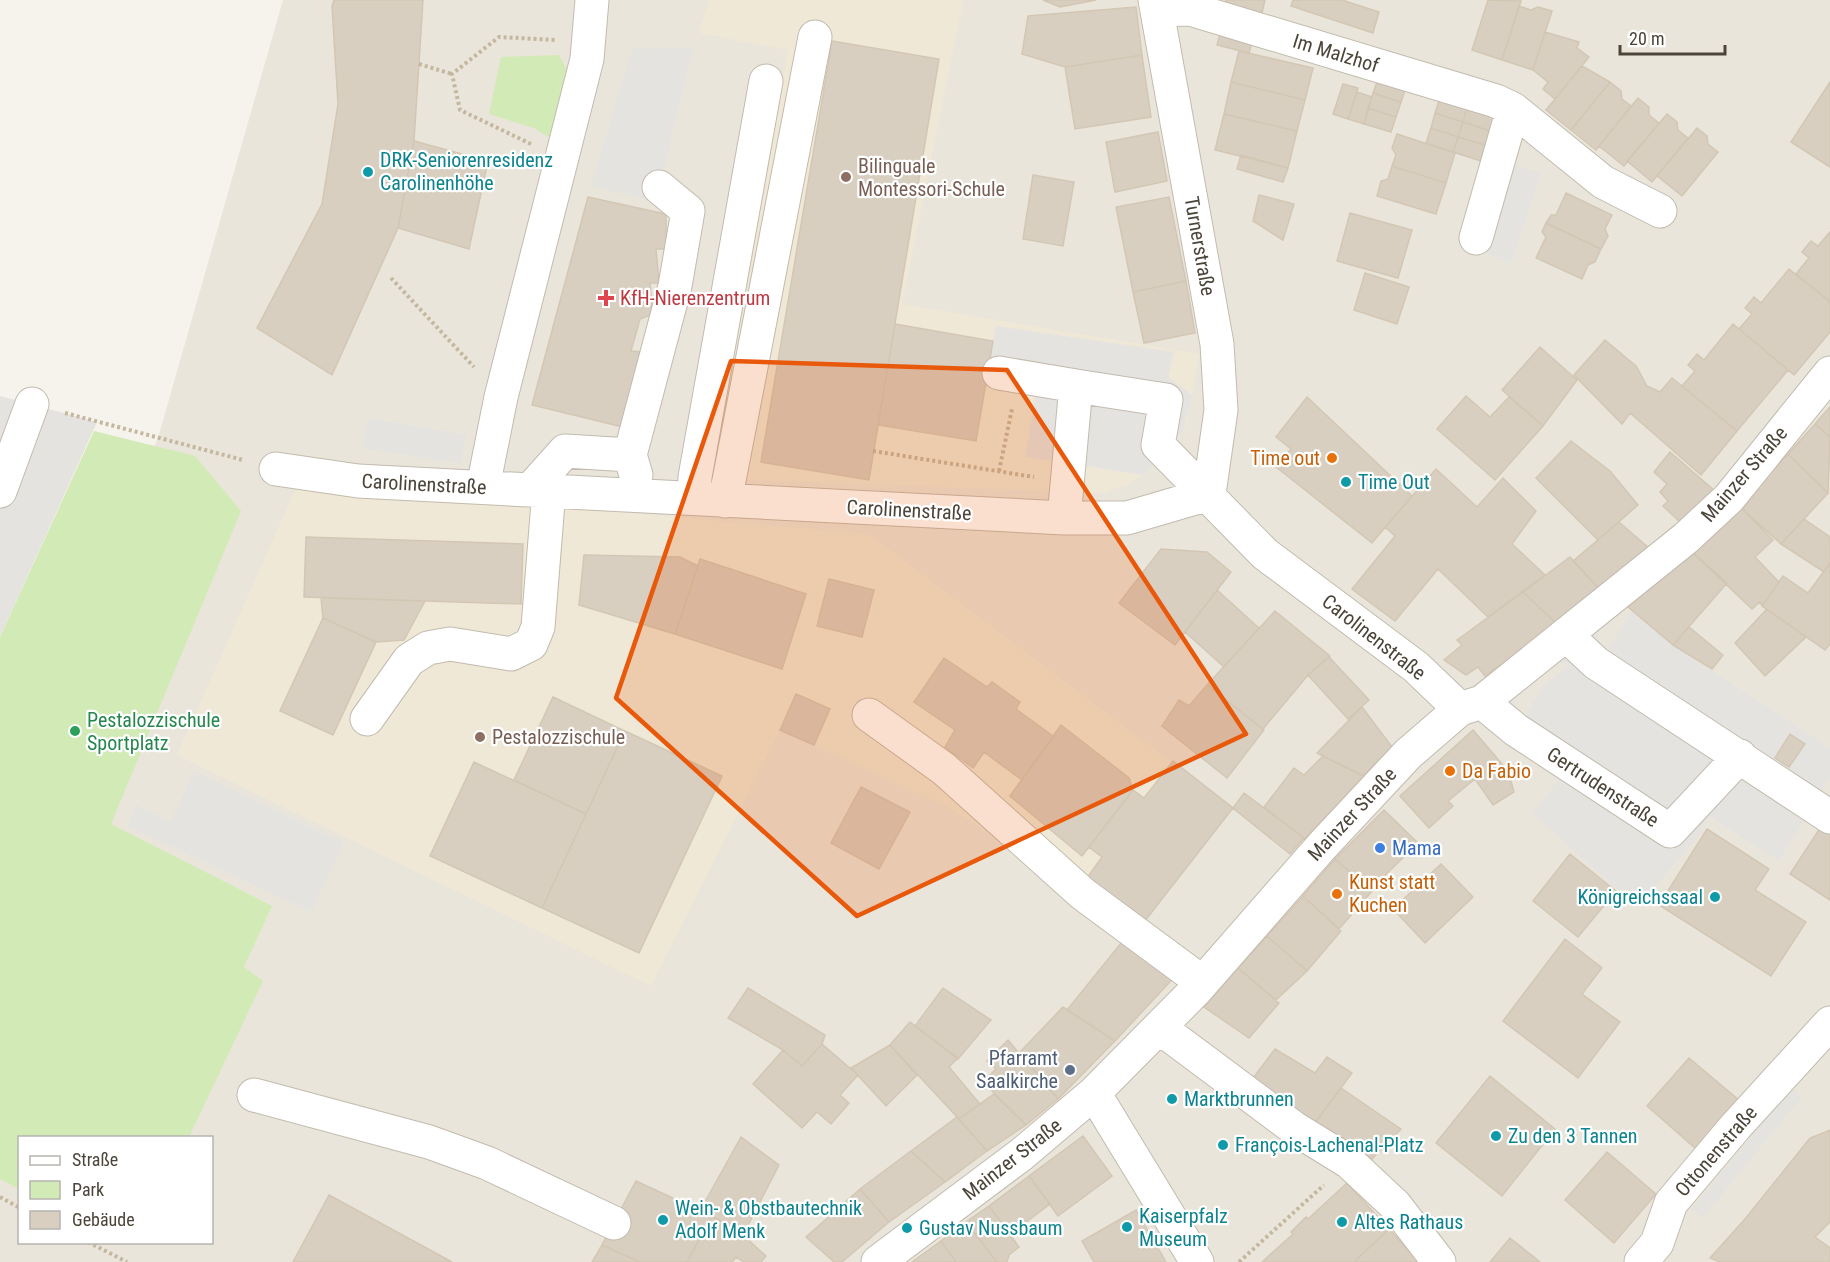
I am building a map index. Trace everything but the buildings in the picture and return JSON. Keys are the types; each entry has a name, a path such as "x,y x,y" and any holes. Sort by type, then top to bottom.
{"street":[{"path":"483,487 501,397 587,59 592,0"},
{"name":"Im Malzhof","path":"1156,5 1190,9 1496,101 1513,109 1603,182 1660,211"},
{"name":"Turnerstraße","path":"1156,5 1217,344 1221,410 1209,494"},
{"path":"710,500 815,37"},
{"path":"710,500 695,477 766,81"},
{"path":"1476,238 1513,109"},
{"path":"643,496 630,455 675,286 688,211 659,188"},
{"name":"Mainzer Straße","path":"878,1262 1022,1154 1094,1093 1160,1028 1322,846 1408,754 1566,635 1686,538 1729,498 1830,373"},
{"path":"1009,374 1166,400 1158,445 1209,494"},
{"path":"1064,518 1076,386"},
{"path":"0,491 32,404"},
{"path":"367,719 409,660 428,648 450,644 511,654 531,644 538,627 539,490 565,451 630,455"},
{"name":"Carolinenstraße","path":"276,469 357,481 1064,518 1127,518 1209,494 1265,554 1471,706"},
{"path":"1566,635 1596,663 1830,817"},
{"name":"Gertrudenstraße","path":"1471,706 1516,730 1670,831 1740,756"},
{"path":"869,715 944,770 1083,894 1202,982"},
{"name":"Ottonenstraße","path":"1641,1262 1657,1243 1671,1203 1736,1126 1819,1056 1830,1023"},
{"path":"1160,1028 1294,1128 1349,1162 1395,1205 1439,1262"},
{"path":"1094,1093 1197,1262"},
{"path":"254,1095 429,1142 487,1163 614,1223"}],"path":[{"path":"452,74 499,37 588,41"},
{"path":"419,64 452,74"},
{"path":"452,74 460,110 562,158"},
{"path":"391,278 501,397"},
{"path":"999,471 1009,374"},
{"path":"32,404 276,469"},
{"path":"873,451 1067,482"},
{"path":"1239,1262 1349,1162"},
{"path":"0,1197 18,1207"},
{"path":"92,1244 127,1262"}],"highlighted area":[{"path":"731,361 1007,370 1246,734 857,916 616,698"}],"shaded area":[{"path":"283,0 1830,0 1830,1262 0,1262 0,775 158,438"},
{"name":"Bilinguale Montessori-Schule","path":"709,0 963,0 902,304 1199,354 1187,421 1183,431 1153,467 1130,484 1102,493 712,479 788,50 699,33"},
{"path":"693,47 656,202 591,186 632,49"},
{"path":"1515,165 1541,173 1511,264 1487,253"},
{"path":"996,326 1174,352 1168,377 1192,395 1183,431 1144,475 1025,457 1036,393 986,385"},
{"path":"0,396 97,422 0,637"},
{"path":"368,418 466,435 461,464 363,448"},
{"name":"Pestalozzischule","path":"298,484 869,534 1233,808 1141,926 946,806 780,730 651,986 177,755"},
{"path":"1632,611 1673,645 1830,748 1830,777 1779,861 1709,816 1695,841 1637,907 1532,813 1558,780 1474,719 1518,694 1515,703 1516,712 1523,719 1543,686 1569,666 1564,662 1551,665 1601,624 1597,638 1607,651"},
{"path":"194,772 344,842 311,912 127,826 136,805 171,821"},
{"path":"1791,1088 1802,1097 1703,1218 1692,1209"}],"green space":[{"path":"559,55 571,78 557,142 534,128 489,114 501,57"},
{"name":"Pestalozzischule Sportplatz","path":"94,431 195,456 241,511 111,824 272,906 244,967 263,981 189,1136 18,1136 18,1188 0,1179 0,637"}],"place":[{"name":"DRK-Seniorenresidenz Carolinenhöhe","path":"368,172"},
{"name":"Bilinguale Montessori-Schule","path":"846,177"},
{"name":"KfH-Nierenzentrum","path":"606,298"},
{"name":"Time out","path":"1332,458"},
{"name":"Time Out","path":"1346,482"},
{"name":"Pestalozzischule Sportplatz","path":"75,731"},
{"name":"Pestalozzischule","path":"480,737"},
{"name":"Da Fabio","path":"1450,771"},
{"name":"Mama","path":"1380,848"},
{"name":"Kunst statt Kuchen","path":"1337,894"},
{"name":"Königreichssaal","path":"1715,897"},
{"name":"Pfarramt Saalkirche","path":"1070,1070"},
{"name":"Marktbrunnen","path":"1172,1099"},
{"name":"Zu den 3 Tannen","path":"1496,1136"},
{"name":"François-Lachenal-Platz","path":"1223,1145"},
{"name":"Wein- & Obstbautechnik Adolf Menk","path":"663,1220"},
{"name":"Altes Rathaus","path":"1342,1222"},
{"name":"Kaiserpfalz Museum","path":"1127,1227"},
{"name":"Gustav Nussbaum","path":"907,1228"}]}
